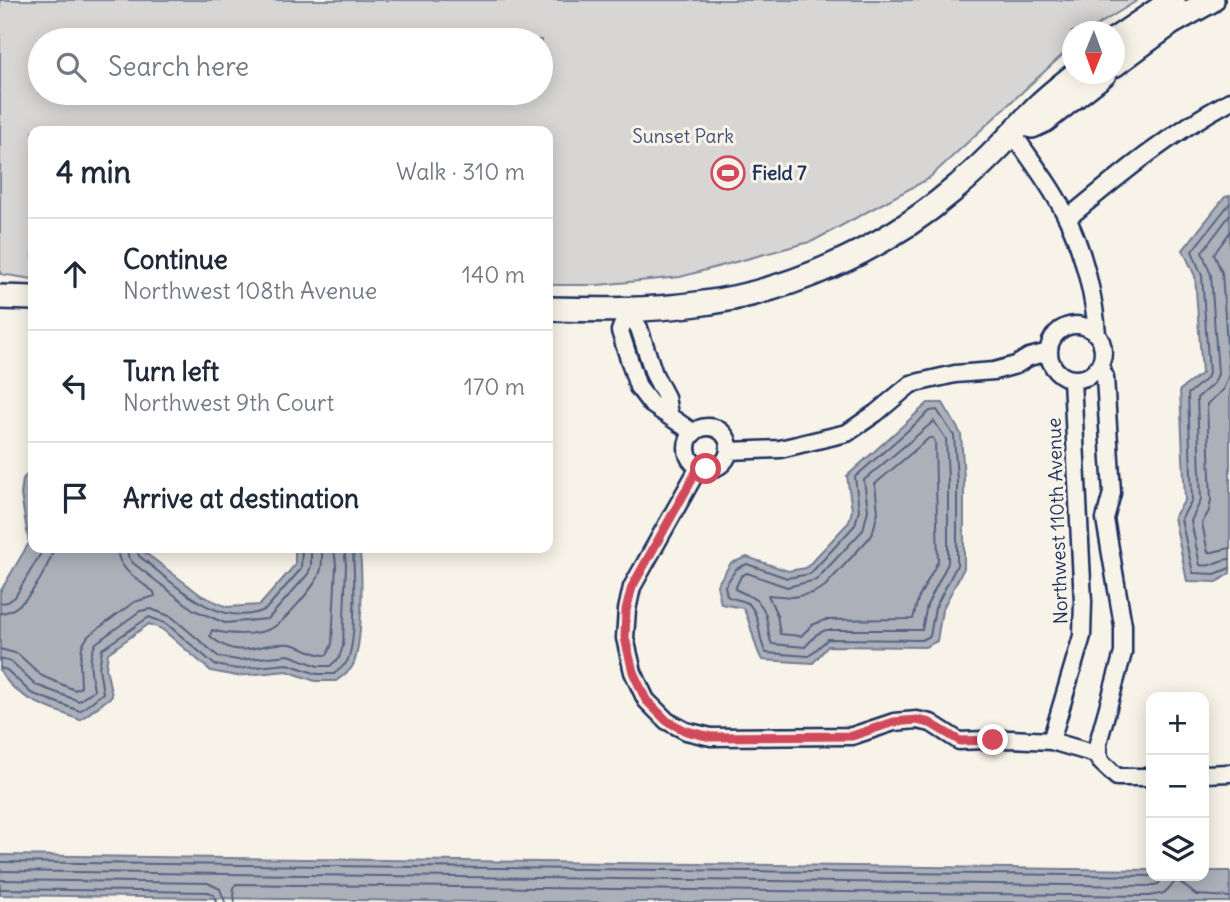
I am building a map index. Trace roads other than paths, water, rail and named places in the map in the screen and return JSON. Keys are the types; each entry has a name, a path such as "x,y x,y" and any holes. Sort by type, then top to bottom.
{"street":[{"path":"1125,33 1173,0"},
{"path":"1125,58 1171,23 1212,0"},
{"path":"553,309 628,310 699,304 764,290 824,268 886,237 952,192 1014,135 1033,111 1064,84"},
{"path":"1014,135 1045,120 1091,84"},
{"path":"1068,218 1157,145 1230,101"},
{"path":"1014,135 1068,218 1096,317 1097,335 1104,350 1100,366 1088,377 1072,379 1055,370 1049,352 1054,336 1067,326 1084,326 1097,335"},
{"path":"0,297 28,298"},
{"path":"628,310 620,331 638,387 651,404 694,433"},
{"path":"729,451 780,449 847,433 911,384 955,374 994,371 1049,352"},
{"path":"1100,366 1105,377 1112,485 1105,519 1123,625 1123,653 1098,743 1099,760 1117,777 1146,777"},
{"name":"Northwest 110th Avenue","path":"1051,741 1082,636 1083,601 1072,379"},
{"path":"707,427 716,429 726,438 729,451 722,464 716,467 699,467 689,457 687,450 689,439 694,433 707,427"},
{"path":"699,467 632,587 626,610 625,638 633,672 646,700 667,721 686,731 711,737 852,736 894,722 917,720 930,723 960,741 1051,741 1099,755"},
{"path":"1209,774 1230,773"}],"water":[{"path":"1230,196 1230,573 1217,582 1187,581 1174,517 1185,500 1180,390 1202,373 1195,276 1183,250 1225,197"},
{"path":"928,403 943,403 961,434 964,479 964,568 942,610 937,641 925,647 828,646 813,663 762,660 743,608 721,604 717,585 731,563 747,557 788,571 806,568 849,522 852,510 847,476"},
{"path":"28,474 28,537 21,495 23,479"},
{"path":"28,545 28,553 146,553 202,596 227,607 260,605 295,565 295,553 360,553 360,627 356,658 347,673 336,681 315,681 287,671 237,676 211,671 162,629 149,624 108,653 106,668 112,696 80,720 24,696 6,680 0,670 0,592"},
{"path":"0,855 1146,870 1146,881 1209,881 1209,871 1230,871 1230,902 493,902 0,895"}],"place":[{"name":"Field 7","path":"728,173"}],"park label":[{"name":"Sunset Park","path":"683,136"}]}
